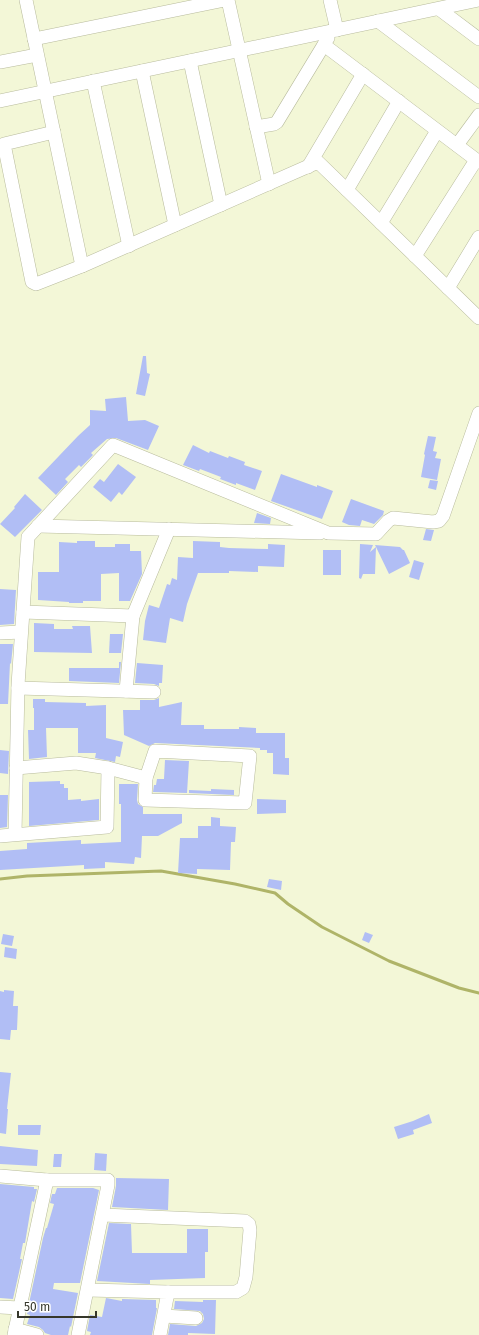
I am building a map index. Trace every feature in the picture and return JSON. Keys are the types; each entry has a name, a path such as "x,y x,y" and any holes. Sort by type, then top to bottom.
{"street":[{"path":"26,0 82,266"},
{"path":"34,39 225,0"},
{"path":"228,0 269,184"},
{"path":"256,127 274,124 277,122 324,45 335,30 330,0"},
{"path":"0,100 478,0"},
{"path":"439,9 479,39"},
{"path":"378,21 479,97"},
{"path":"324,45 478,161 415,256"},
{"path":"0,62 37,55"},
{"path":"190,61 221,205"},
{"path":"142,71 175,225"},
{"path":"308,167 363,74"},
{"path":"93,81 129,246"},
{"path":"347,190 399,101"},
{"path":"457,145 479,115"},
{"path":"381,223 438,131"},
{"path":"54,132 4,144 3,148 32,282 36,284 129,246 318,162 479,318"},
{"path":"448,288 479,237"},
{"path":"38,526 376,534 388,521 393,518 433,522 439,521 443,516 479,413"},
{"path":"15,834 18,688 28,537 113,445 328,533"},
{"path":"126,691 133,616 169,529"},
{"path":"23,612 133,616"},
{"path":"0,633 22,632"},
{"path":"18,688 154,692"},
{"path":"155,751 250,756 245,803 145,800 146,778 155,751"},
{"path":"16,768 76,763 108,768 146,778"},
{"path":"0,836 106,827 108,768"},
{"path":"0,1176 47,1180 108,1180 103,1215 78,1335"},
{"path":"38,1335 14,1332 47,1180"},
{"path":"88,1290 236,1292 243,1288 247,1269 250,1230 249,1224 245,1221 103,1215"},
{"path":"160,1335 168,1292"},
{"path":"0,1307 19,1308"},
{"path":"164,1316 196,1318"}],"building":[{"path":"143,356 146,356 147,373 150,374 145,396 136,394"},
{"path":"126,397 128,421 145,420 159,426 148,450 116,438 107,439 91,453 93,455 81,467 79,465 65,479 68,482 56,495 38,478 90,425 90,410 106,411 105,399"},
{"path":"428,436 436,437 433,451 437,452 435,458 441,459 437,480 421,477"},
{"path":"193,445 209,453 210,451 228,458 229,456 245,462 244,465 262,471 255,490 220,479 221,477 200,469 199,471 183,465"},
{"path":"118,464 136,477 122,495 119,492 111,502 93,487 100,479 104,482"},
{"path":"281,474 333,491 322,519 271,501"},
{"path":"430,480 438,481 436,490 428,488"},
{"path":"25,494 42,510 15,537 0,524 15,508 14,507"},
{"path":"351,499 384,511 383,515 374,524 362,520 360,526 349,525 342,522"},
{"path":"257,513 271,518 270,524 254,523"},
{"path":"426,529 434,530 431,541 423,540"},
{"path":"77,541 95,541 95,547 115,547 115,544 130,544 130,551 141,551 142,574 130,601 119,601 119,573 101,574 101,601 69,603 38,600 38,572 59,572 59,542 77,543"},
{"path":"193,541 220,542 220,547 229,548 268,549 268,544 285,545 284,567 258,566 258,572 229,571 229,573 198,573 187,604 183,622 170,618 166,643 143,640 145,621 149,605 159,608 167,584 170,585 172,578 177,580 178,557 193,558"},
{"path":"360,544 373,545 370,552 376,547 375,574 363,574 361,579 359,578"},
{"path":"375,545 400,547 404,550 410,563 389,574"},
{"path":"323,550 341,550 341,575 323,575"},
{"path":"414,560 424,563 419,580 409,577"},
{"path":"0,589 16,590 14,624 0,625"},
{"path":"34,623 54,624 54,629 73,629 72,626 90,626 92,653 34,652"},
{"path":"110,634 123,634 121,653 109,653"},
{"path":"0,644 13,644 11,664 10,663 8,704 0,704"},
{"path":"119,662 121,662 119,683 69,681 69,668 119,668"},
{"path":"137,663 163,665 162,683 159,683 159,686 154,684 135,683"},
{"path":"159,698 159,707 182,702 181,725 204,725 204,729 239,729 239,727 256,728 256,733 285,733 285,758 289,758 289,775 273,774 273,753 267,753 267,750 260,750 260,748 155,743 149,746 124,735 123,710 140,710 140,700 154,700"},
{"path":"33,699 45,699 45,702 86,703 86,706 106,705 106,738 123,742 120,757 116,756 115,762 95,758 96,753 78,753 78,728 46,728 47,757 29,759 28,730 34,730"},
{"path":"0,750 9,751 8,774 0,773"},
{"path":"165,760 189,761 187,793 153,792 157,779 164,779"},
{"path":"60,781 60,784 64,784 64,788 68,788 68,800 81,799 81,801 99,799 99,820 29,826 29,782"},
{"path":"119,784 138,784 137,800 138,804 143,807 143,814 182,814 182,823 158,836 142,836 141,858 135,857 134,864 105,862 105,868 84,869 84,865 0,870 0,851 27,849 27,843 81,840 81,844 121,842 121,804 119,804"},
{"path":"211,789 234,790 234,795 189,793 189,790 211,791"},
{"path":"0,795 8,795 7,827 0,828"},
{"path":"257,799 286,800 286,813 257,814"},
{"path":"211,817 220,818 220,826 236,827 235,842 231,842 230,870 197,869 197,874 178,873 180,838 198,838 198,826 211,826"},
{"path":"269,879 282,881 281,890 267,887"},
{"path":"365,932 373,935 369,943 362,940"},
{"path":"3,934 14,936 12,946 1,944"},
{"path":"5,947 17,949 16,959 4,957"},
{"path":"4,990 14,991 13,1006 18,1006 17,1030 11,1030 10,1040 0,1039 0,991 4,992"},
{"path":"0,1072 11,1073 6,1134 0,1133"},
{"path":"429,1114 432,1123 413,1130 414,1134 398,1139 394,1127"},
{"path":"18,1125 41,1125 40,1135 18,1135"},
{"path":"0,1146 38,1150 37,1166 0,1164"},
{"path":"95,1153 107,1154 106,1171 94,1170"},
{"path":"54,1154 62,1154 61,1167 53,1167"},
{"path":"116,1178 169,1179 168,1210 112,1207"},
{"path":"0,1184 34,1187 34,1189 37,1189 34,1202 32,1201 25,1243 23,1243 20,1259 22,1259 13,1299 0,1298"},
{"path":"57,1188 93,1188 99,1190 80,1283 54,1283 53,1289 78,1293 68,1335 51,1335 45,1333 39,1327 27,1324 30,1315 27,1314 28,1308 43,1238 54,1204 50,1203 52,1194 55,1194"},
{"path":"109,1223 131,1224 132,1253 187,1253 187,1229 208,1229 208,1252 205,1252 205,1278 150,1280 150,1284 97,1281"},
{"path":"106,1298 122,1301 122,1299 156,1300 157,1308 152,1335 90,1335 91,1332 87,1331 90,1315 102,1317"},
{"path":"203,1300 216,1300 215,1334 188,1333 188,1335 168,1335 170,1324 196,1326 202,1323 204,1319 203,1314 200,1311 174,1309 175,1301 203,1302"}],"waterway":[{"path":"0,879 27,876 161,871 235,884 275,893 288,904 322,927 389,961 459,988 479,993"}]}
